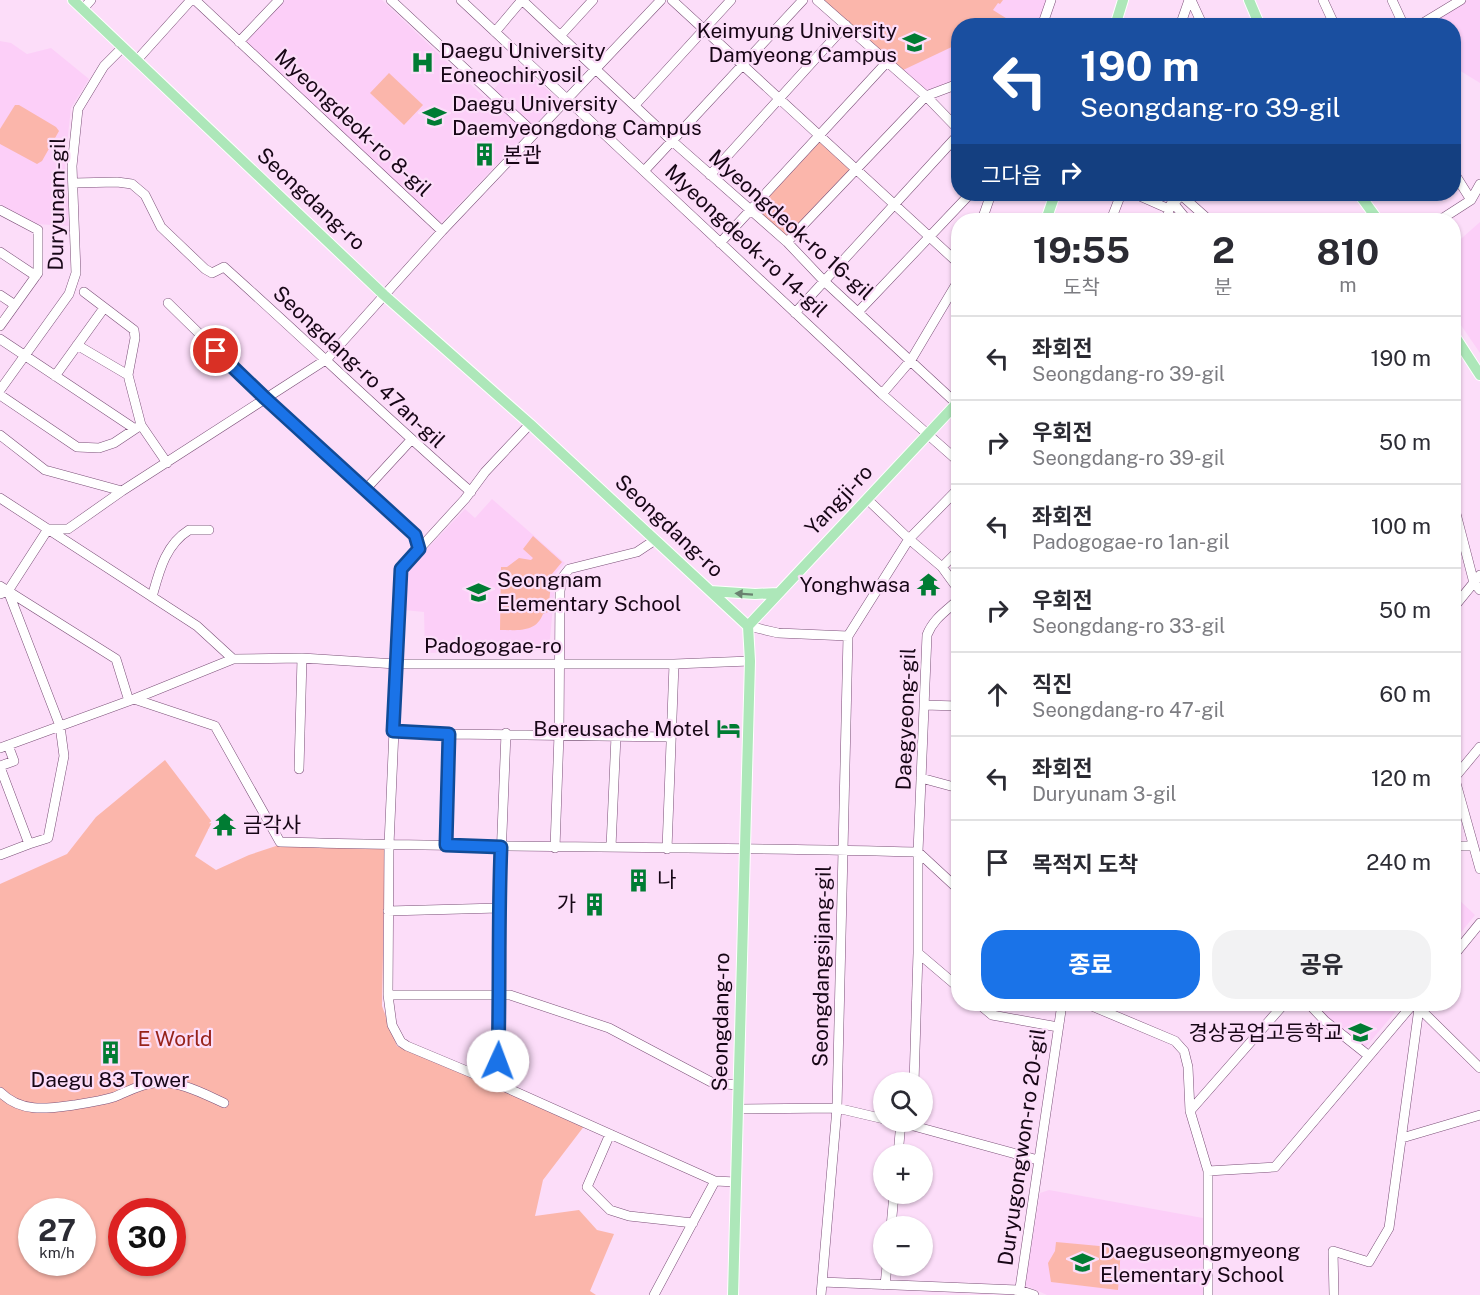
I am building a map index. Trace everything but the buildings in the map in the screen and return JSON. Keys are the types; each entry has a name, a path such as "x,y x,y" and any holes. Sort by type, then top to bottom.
{"main road":[{"name":"Seongdang-ro","path":"73,0 384,295 530,424 748,626 750,661 733,1295"},
{"path":"1117,18 1123,0"},
{"path":"1249,0 1257,18"},
{"path":"1461,346 1480,375"},
{"name":"Yangji-ro","path":"748,626 951,410"},
{"path":"710,591 778,594"}],"street":[{"path":"82,9 91,0"},
{"path":"137,60 193,0"},
{"name":"Myeongdeok-ro 8-gil","path":"193,0 442,231"},
{"path":"239,42 279,0"},
{"path":"391,0 534,133"},
{"name":"Myeongdeok-ro 14-gil","path":"461,0 882,394 951,455"},
{"path":"495,32 522,0"},
{"name":"Myeongdeok-ro 16-gil","path":"522,0 671,140 787,242 824,280 951,397"},
{"path":"561,36 593,0"},
{"path":"48,529 68,529 122,491 327,359 442,231 661,0"},
{"path":"672,0 951,256"},
{"path":"635,105 731,0"},
{"path":"645,171 671,140 803,0"},
{"path":"817,0 926,96 951,122"},
{"path":"1045,18 1051,0"},
{"path":"1183,18 1190,0"},
{"path":"1190,0 1199,18"},
{"path":"1323,0 1331,18"},
{"path":"1392,0 1400,18"},
{"path":"1430,18 1456,1"},
{"path":"710,175 846,25"},
{"name":"Duryunam-gil","path":"0,390 69,294 76,273 72,166 78,109 104,66 123,47"},
{"path":"720,243 887,62"},
{"path":"787,242 926,96 951,87"},
{"path":"795,313 951,143"},
{"name":"Seongdang-ro 47an-gil","path":"73,183 132,184 145,195 161,227 205,269 212,273 224,267 327,359 411,441 471,492"},
{"path":"1461,184 1471,200"},
{"path":"1451,213 1471,200 1480,184"},
{"path":"951,213 963,201"},
{"path":"1179,201 1198,213"},
{"path":"0,210 38,230 38,273 0,326"},
{"path":"859,311 951,213"},
{"path":"0,252 36,276"},
{"path":"76,273 84,292 134,330 135,338 128,375 138,427"},
{"path":"69,294 84,292"},
{"path":"882,394 911,360 951,293"},
{"path":"0,295 15,305"},
{"path":"168,303 265,398 415,535 419,549"},
{"path":"55,376 104,308"},
{"path":"0,339 138,427 167,463"},
{"path":"77,345 128,375"},
{"path":"0,395 77,447 99,448 114,443 138,427"},
{"path":"530,424 401,569 388,845 388,995 392,1025 401,1042 417,1051 498,1084 715,1181 736,1182"},
{"path":"0,435 45,470 122,491"},
{"path":"365,490 411,441"},
{"path":"748,626 778,633 848,636 909,539 951,496"},
{"path":"0,498 197,626 233,659"},
{"path":"867,499 942,567 951,579"},
{"path":"1461,528 1478,583 1461,600"},
{"path":"3,590 48,529"},
{"path":"152,597 170,548 189,530 209,530"},
{"path":"415,535 431,536"},
{"path":"555,848 560,591 565,572 568,568 636,552 655,540"},
{"path":"942,567 951,558"},
{"path":"3,590 116,659 132,700 215,726 280,842 918,852 951,883"},
{"path":"0,855 48,838 64,756 60,726 3,590"},
{"name":"Daegyeong-gil","path":"914,1072 918,852 927,635 930,626 951,606"},
{"name":"Seongdangsijang-gil","path":"821,1295 837,1108 848,636"},
{"path":"299,769 302,658"},
{"name":"Padogogae-ro","path":"4,746 132,700 233,659 302,658 396,664 674,664 750,661"},
{"path":"667,849 674,664"},
{"path":"924,705 951,706"},
{"path":"393,731 671,737"},
{"path":"498,1084 499,908 506,733"},
{"path":"446,845 449,734"},
{"path":"611,847 616,736"},
{"path":"4,746 14,761 0,766 29,844"},
{"path":"1461,769 1480,747"},
{"path":"921,778 951,786"},
{"path":"1461,804 1480,869"},
{"path":"1461,846 1472,846"},
{"path":"388,911 499,908"},
{"path":"1461,946 1480,923"},
{"path":"918,953 951,981"},
{"path":"388,995 500,994 510,996 609,1028 712,1083 738,1085"},
{"path":"987,1011 992,1015 1058,1027"},
{"name":"Duryugongwon-ro 20-gil","path":"1019,1293 1061,1011"},
{"path":"1104,1011 1175,1041 1184,1051 1188,1067 1190,1111 1208,1171 1208,1295"},
{"path":"1190,1111 1278,1011"},
{"path":"1316,1011 1369,1056"},
{"path":"1208,1171 1275,1167 1369,1056 1410,1011"},
{"path":"1334,1295 1333,1251 1369,1262 1389,1228 1402,1138 1415,1011"},
{"path":"1422,1011 1480,1068"},
{"path":"0,1092 15,1104 40,1110 92,1102 150,1083 164,1082 184,1086 224,1102"},
{"path":"738,1109 837,1108 873,1116"},
{"path":"1402,1138 1480,1115"},
{"path":"933,1130 1038,1160"},
{"path":"610,1134 587,1187 610,1210 629,1216 693,1223"},
{"path":"654,1295 715,1181"},
{"path":"885,1285 886,1276"},
{"path":"822,1282 1034,1295"}],"shaded area":[{"name":"Daegu University Daemyeongdong Campus","path":"284,0 382,0 485,98 518,64 559,100 440,224 245,42"},
{"name":"Keimyung University Damyeong Campus","path":"823,0 1047,0 1041,18 951,18 951,82 926,91"},
{"path":"1460,0 1480,0 1480,83 1461,71 1461,18 1433,18"},
{"path":"0,41 11,43 27,54 51,48 89,79 71,108 65,162 69,226 36,224 0,204"},
{"path":"1480,222 1480,353 1461,325 1461,239"},
{"name":"Seongnam Elementary School","path":"492,499 565,563 556,573 549,650 425,653 424,612 404,610 405,572 465,509 475,518"},
{"path":"1461,902 1475,915 1461,932"},
{"name":"경상공업고등학교","path":"1320,1011 1396,1011 1364,1049"},
{"path":"1049,1190 1203,1218 1205,1295 1047,1295 1025,1285 1040,1193"}],"green space":[{"name":"Keimyung University Damyeong Campus","path":"817,0 1003,0 993,10 1006,18 951,18 951,47 899,72"},
{"path":"389,73 423,105 404,125 370,93"},
{"path":"15,105 19,105 59,131 42,161 37,164 0,144 0,129"},
{"path":"820,135 856,168 787,242 750,211"},
{"path":"533,536 562,562 552,574 548,612 543,614 536,625 531,627 519,630 500,630 501,567 507,567 519,558 531,560 533,558 523,549"},
{"name":"E World","path":"165,760 212,822 195,856 216,870 279,845 385,848 382,1006 397,1046 585,1125 543,1180 535,1216 579,1210 597,1230 614,1234 590,1291 596,1295 0,1295 0,884 67,854 96,817"},
{"path":"1056,1242 1121,1248 1118,1290 1051,1282 1048,1263 1055,1251"}],"place":[{"name":"Keimyung University Damyeong Campus","path":"915,43"},
{"name":"Daegu University Eoneochiryosil","path":"422,63"},
{"name":"Daegu University Daemyeongdong Campus","path":"434,116"},
{"name":"본관","path":"485,155"},
{"name":"Yonghwasa","path":"928,585"},
{"name":"Seongnam Elementary School","path":"479,592"},
{"name":"Bereusache Motel","path":"728,729"},
{"name":"금각사","path":"225,825"},
{"name":"나","path":"639,880"},
{"name":"가","path":"594,904"},
{"name":"경상공업고등학교","path":"1361,1033"},
{"name":"Daegu 83 Tower","path":"110,1052"},
{"name":"Daeguseongmyeong Elementary School","path":"1082,1263"}],"route":[{"path":"216,351 415,535 419,549 401,569 393,731 449,734 446,845 501,847 498,1061"}]}
